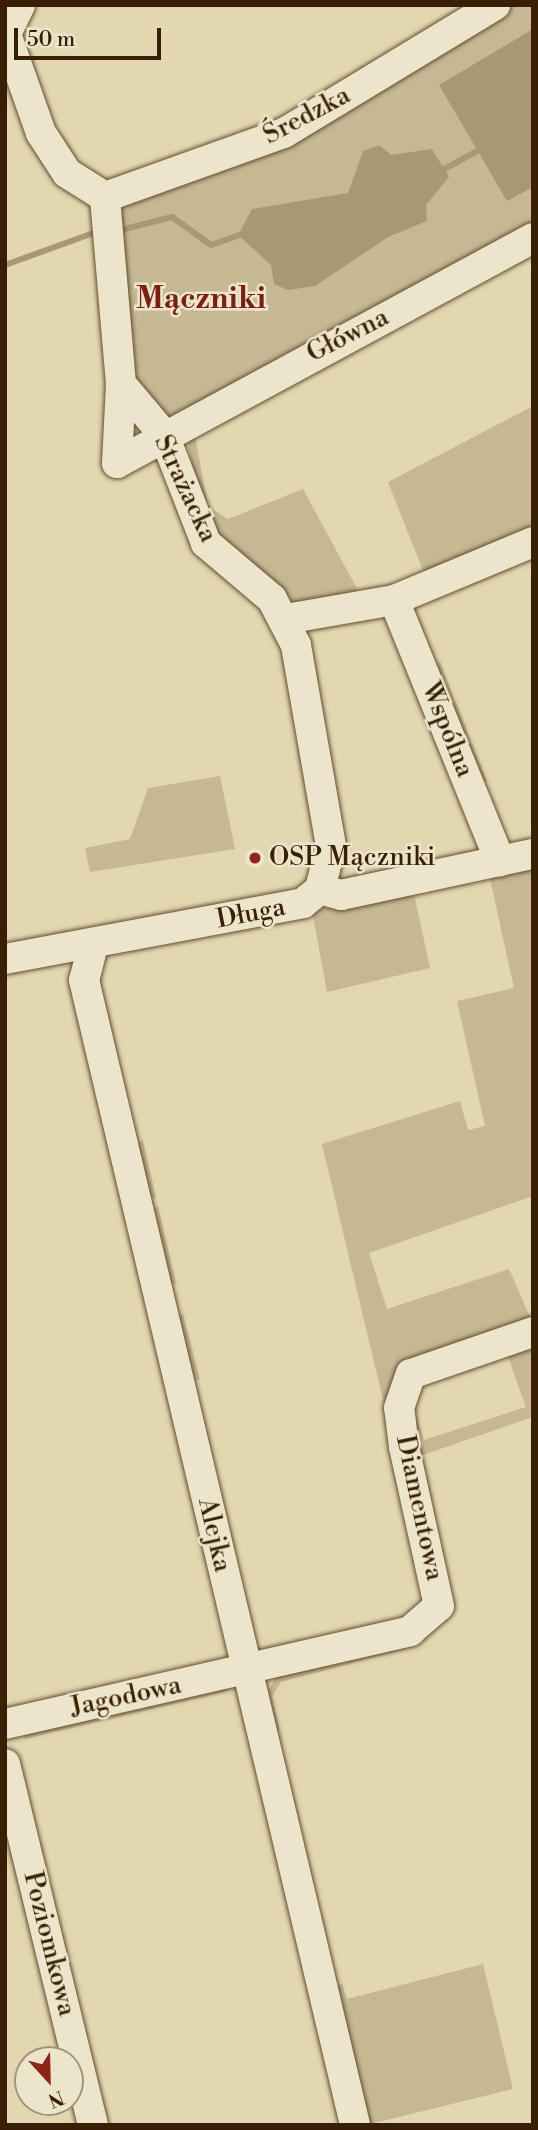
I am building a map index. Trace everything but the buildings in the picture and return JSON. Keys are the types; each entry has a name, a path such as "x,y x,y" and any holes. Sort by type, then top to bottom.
{"street":[{"name":"Średzka","path":"105,197 284,133 495,5"},
{"path":"16,10 6,34 41,133 67,173 105,197 121,384"},
{"name":"Główna","path":"121,384 117,463 164,435 533,237"},
{"name":"Strażacka","path":"121,384 164,435 206,543 286,619"},
{"path":"320,890 331,846 286,619 394,600 533,542"},
{"name":"Wspólna","path":"394,600 500,861"},
{"name":"Długa","path":"5,959 282,910 320,890 341,895 533,855"},
{"name":"Alejka","path":"93,945 83,980 355,2125"},
{"name":"Diamentowa","path":"247,1671 410,1631 439,1606 404,1447 400,1408 411,1374 533,1332"},
{"name":"Jagodowa","path":"5,1724 247,1671"},
{"name":"Poziomkowa","path":"5,1763 93,2125"}],"shaded area":[{"path":"510,5 533,5 533,229 169,419 135,387 119,214 130,198 385,84"},
{"path":"533,29 533,187 507,201 439,85"},
{"path":"379,145 391,155 432,149 449,177 426,205 427,221 388,237 315,286 288,290 274,284 271,265 238,235 252,209 348,193 363,151"},
{"path":"533,406 533,535 424,573 388,482"},
{"path":"194,431 208,506 228,519 303,489 361,596 297,604 230,551 202,508 188,444"},
{"path":"440,662 487,781 480,784 434,665"},
{"path":"220,776 235,849 90,872 85,848 130,839 148,788"},
{"path":"533,867 533,1196 369,1253 387,1309 509,1269 533,1324 399,1369 395,1450 322,1144 460,1101 468,1130 485,1126 457,1001 514,988 489,874"},
{"path":"413,889 430,968 327,992 312,911"},
{"path":"143,1140 156,1198 147,1198 135,1144"},
{"path":"158,1206 176,1283 169,1284 150,1210"},
{"path":"183,1314 200,1379 190,1381 173,1317"},
{"path":"533,1339 533,1417 414,1458 406,1406 423,1382 413,1405 424,1440 526,1407 507,1354"},
{"path":"404,1640 406,1649 281,1682 272,1697 280,1730 273,1731 266,1697 276,1675"},
{"path":"234,1683 225,1692 24,1739 26,1731"},
{"path":"483,1964 513,2089 366,2125 332,1988 342,1984 347,1999"}],"waterway":[{"path":"439,172 479,150"},
{"path":"125,229 172,217 211,245 246,233"},
{"path":"5,265 96,232"}],"place":[{"name":"OSP Mączniki","path":"255,858"}],"district":[{"name":"Mączniki","path":"201,299"}]}
